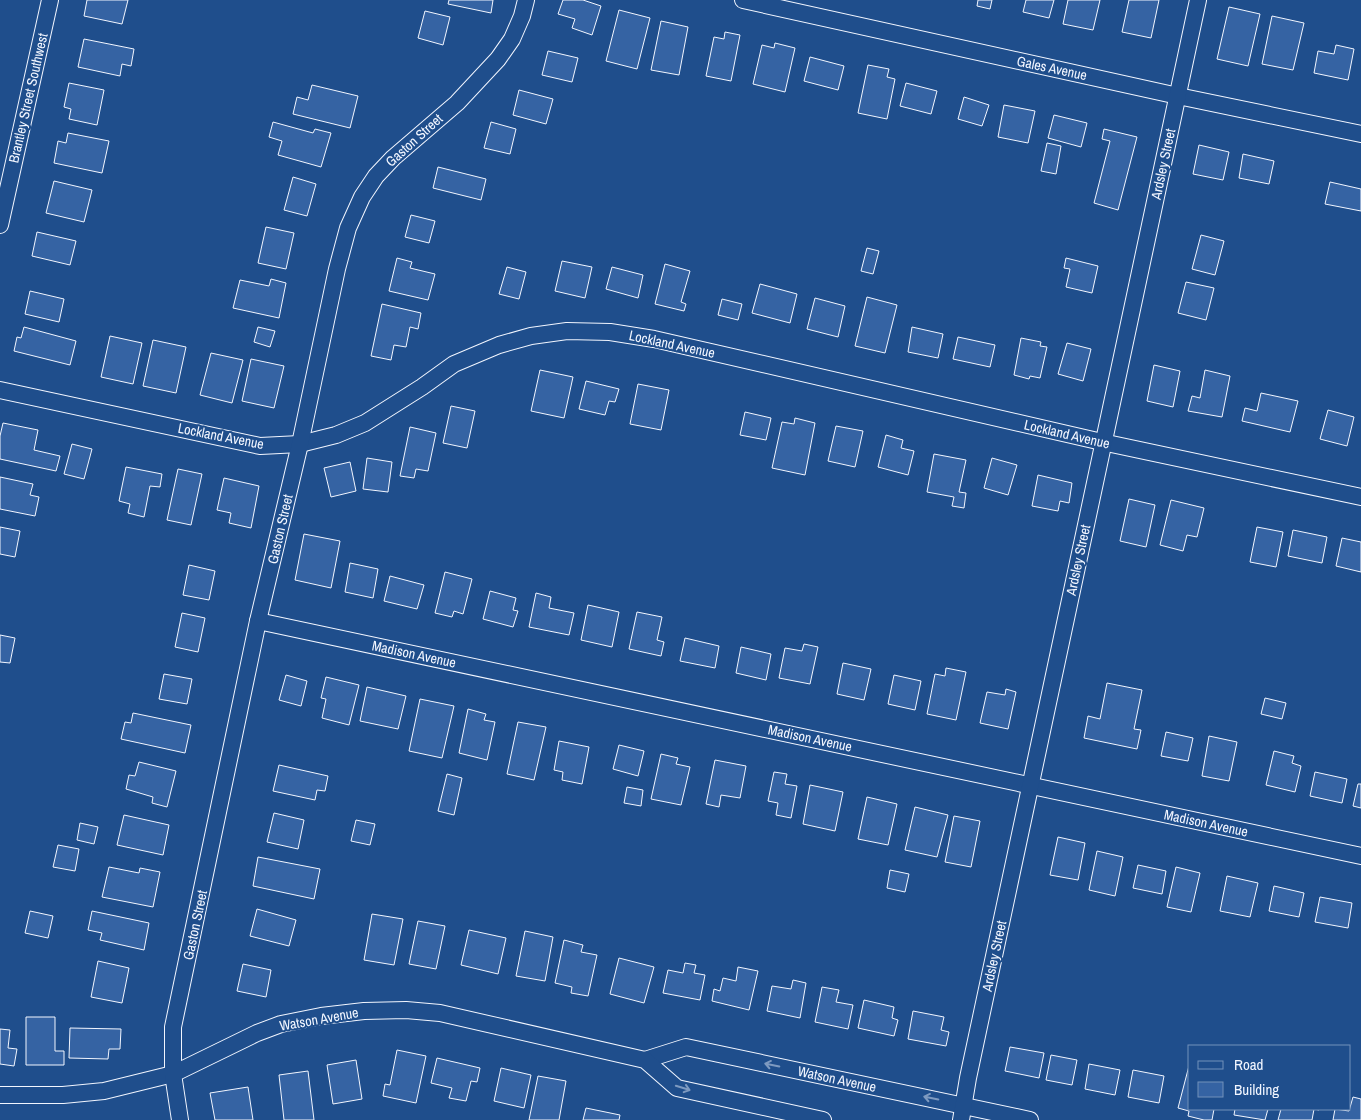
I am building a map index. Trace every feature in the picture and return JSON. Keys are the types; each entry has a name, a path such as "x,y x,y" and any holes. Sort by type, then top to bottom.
{"street":[{"name":"Brantley Street Southwest","path":"0,225 50,0"},
{"name":"Gaston Street","path":"180,1120 173,1074 174,1027 258,621 300,444 337,269 348,228 362,197 376,176 393,158 457,103 498,60 512,39 522,16 526,0"},
{"name":"Gales Avenue","path":"743,0 1178,96 1361,134"},
{"name":"Ardsley Street","path":"963,1113 968,1078 1102,442 1198,0"},
{"name":"Lockland Avenue","path":"0,390 260,446 300,444 336,435 365,423 454,364 499,345 531,336 567,332 610,332 654,339 1102,442 1361,497"},
{"name":"Madison Avenue","path":"258,621 1361,856"},
{"name":"Watson Avenue","path":"0,1095 63,1095 104,1091 173,1074 257,1033 280,1024 364,1011 406,1010 440,1013 645,1060 677,1088 823,1120"},
{"name":"Watson Avenue","path":"645,1060 686,1047 963,1113 1030,1120"}],"building":[{"path":"87,0 128,0 122,24 84,16"},
{"path":"449,0 493,0 491,13 448,4"},
{"path":"563,0 583,0 601,6 592,35 572,28 575,19 558,14"},
{"path":"978,0 992,0 990,9 977,6"},
{"path":"1026,0 1054,0 1049,18 1023,12"},
{"path":"1068,0 1100,0 1093,30 1063,24"},
{"path":"1129,0 1159,0 1151,38 1122,32"},
{"path":"1229,7 1260,14 1248,66 1217,59"},
{"path":"619,10 650,18 637,69 606,61"},
{"path":"425,11 450,17 443,45 418,38"},
{"path":"1272,16 1304,23 1293,70 1262,64"},
{"path":"661,21 688,27 679,75 651,70"},
{"path":"725,32 740,35 731,81 706,76 714,37 724,39"},
{"path":"84,39 134,49 131,66 122,64 120,76 78,67"},
{"path":"775,43 795,48 785,92 753,84 762,45 774,48"},
{"path":"1336,45 1354,49 1348,80 1314,73 1318,51 1334,54"},
{"path":"548,51 578,58 572,82 542,75"},
{"path":"810,57 844,66 838,90 804,81"},
{"path":"868,65 889,69 887,77 895,79 887,119 858,113"},
{"path":"69,83 104,90 97,125 69,119 71,109 64,107"},
{"path":"906,83 937,91 931,114 900,106"},
{"path":"312,85 358,96 350,128 293,114 297,97 308,100"},
{"path":"519,90 553,99 546,124 513,115"},
{"path":"964,97 989,105 982,126 958,119"},
{"path":"1004,105 1035,111 1028,143 998,137"},
{"path":"1054,115 1087,123 1081,147 1048,138"},
{"path":"273,122 313,133 315,129 331,133 321,167 278,155 282,141 269,137"},
{"path":"491,122 516,129 510,154 484,148"},
{"path":"1104,129 1137,137 1118,210 1094,203 1110,141 1102,139"},
{"path":"68,133 109,141 102,173 54,163 58,141 66,143"},
{"path":"1047,143 1061,146 1056,174 1041,171"},
{"path":"1199,145 1229,152 1223,180 1193,174"},
{"path":"1243,154 1274,161 1269,184 1239,178"},
{"path":"438,167 486,179 481,200 433,188"},
{"path":"293,177 316,184 307,216 284,210"},
{"path":"54,181 92,190 84,222 46,213"},
{"path":"1330,182 1361,189 1361,211 1325,204"},
{"path":"411,215 435,221 429,243 405,237"},
{"path":"266,227 294,233 286,269 258,263"},
{"path":"37,232 76,241 70,265 32,256"},
{"path":"1201,235 1224,241 1215,275 1192,269"},
{"path":"867,248 879,251 873,274 861,271"},
{"path":"397,258 412,262 410,268 435,274 428,300 389,291"},
{"path":"1066,258 1098,266 1092,293 1066,287 1070,269 1064,268"},
{"path":"562,261 592,267 585,298 555,291"},
{"path":"665,264 690,271 681,302 686,304 684,311 655,304"},
{"path":"507,267 526,272 519,299 499,294"},
{"path":"612,267 643,275 638,298 606,289"},
{"path":"271,279 286,283 279,318 233,308 240,280 269,286"},
{"path":"1186,282 1214,288 1206,320 1178,313"},
{"path":"760,284 797,294 790,323 752,313"},
{"path":"30,291 64,299 59,322 25,314"},
{"path":"867,297 897,305 885,353 855,346"},
{"path":"815,298 845,306 838,337 807,329"},
{"path":"722,299 742,304 738,320 718,315"},
{"path":"382,304 421,313 418,329 410,327 406,347 394,345 391,360 371,356"},
{"path":"24,327 76,341 70,365 14,351 17,337 21,338"},
{"path":"258,327 275,331 270,347 254,342"},
{"path":"912,327 943,334 938,358 908,352"},
{"path":"110,336 142,343 133,384 101,377"},
{"path":"958,337 995,345 990,367 953,359"},
{"path":"1021,338 1041,342 1040,346 1047,347 1040,378 1030,376 1029,379 1014,375"},
{"path":"153,340 186,347 176,393 143,386"},
{"path":"1067,343 1091,349 1083,381 1058,374"},
{"path":"211,353 243,360 232,403 200,395"},
{"path":"251,359 284,366 274,408 242,401"},
{"path":"1154,365 1180,371 1173,407 1147,401"},
{"path":"540,370 573,377 564,418 531,411"},
{"path":"1205,370 1230,376 1222,417 1188,411 1192,396 1200,398"},
{"path":"586,381 619,389 615,402 609,401 605,415 579,409"},
{"path":"638,384 669,390 661,430 630,424"},
{"path":"1261,393 1298,401 1290,432 1242,421 1245,408 1257,411"},
{"path":"451,406 475,411 467,448 443,443"},
{"path":"1328,410 1354,417 1347,446 1320,439"},
{"path":"745,412 771,418 766,440 740,435"},
{"path":"795,418 815,423 805,475 772,468 782,422 794,424"},
{"path":"3,423 38,430 34,450 60,456 56,471 0,459 0,436"},
{"path":"836,426 863,431 855,467 828,461"},
{"path":"410,427 436,433 428,471 416,469 414,478 400,476"},
{"path":"886,435 903,440 901,448 914,451 908,475 878,467"},
{"path":"72,444 92,449 84,479 64,474"},
{"path":"934,454 966,460 959,492 966,493 964,508 952,506 954,497 927,492"},
{"path":"367,458 392,462 388,492 363,489"},
{"path":"992,458 1017,465 1008,495 984,488"},
{"path":"350,462 356,491 331,497 324,468"},
{"path":"126,467 162,474 160,487 150,486 144,517 128,513 130,504 119,501"},
{"path":"178,469 202,474 191,525 167,520"},
{"path":"1038,475 1072,483 1069,503 1060,501 1058,511 1032,506"},
{"path":"0,477 33,484 30,495 39,497 35,516 0,509"},
{"path":"224,478 259,486 251,528 229,523 231,513 217,510"},
{"path":"1129,499 1155,505 1146,547 1120,541"},
{"path":"1171,500 1204,508 1197,537 1187,535 1183,551 1160,545"},
{"path":"0,527 20,531 15,557 0,554"},
{"path":"1257,527 1283,532 1276,567 1250,562"},
{"path":"1293,530 1327,537 1322,563 1288,556"},
{"path":"304,534 340,541 331,588 295,580"},
{"path":"1342,538 1361,542 1361,572 1336,566"},
{"path":"350,563 378,569 373,598 345,592"},
{"path":"189,565 215,571 209,600 183,595"},
{"path":"445,572 472,579 463,614 454,611 452,617 435,613"},
{"path":"390,576 424,585 417,609 384,601"},
{"path":"490,591 516,598 513,610 518,611 513,627 483,619"},
{"path":"536,593 551,597 549,608 574,613 569,635 529,627"},
{"path":"588,605 619,612 612,647 581,640"},
{"path":"637,612 662,617 657,640 664,642 661,656 629,649"},
{"path":"182,613 205,618 198,652 175,647"},
{"path":"0,635 15,638 10,663 0,662"},
{"path":"685,638 719,646 715,668 680,661"},
{"path":"804,644 818,647 810,684 779,678 785,648 802,651"},
{"path":"741,647 771,654 766,680 736,673"},
{"path":"843,663 871,669 864,700 837,694"},
{"path":"946,668 966,672 956,720 927,714 935,674 945,676"},
{"path":"164,674 192,679 187,704 159,699"},
{"path":"286,675 307,681 301,706 279,700"},
{"path":"894,675 921,681 915,710 888,704"},
{"path":"326,677 359,685 349,725 322,718 326,699 321,698"},
{"path":"1107,683 1142,690 1134,729 1141,730 1137,749 1084,738 1088,716 1100,719"},
{"path":"367,687 406,696 398,729 360,721"},
{"path":"1006,689 1016,692 1008,729 980,723 987,692 1005,695"},
{"path":"1265,698 1286,703 1282,719 1261,714"},
{"path":"420,699 454,706 442,758 409,751"},
{"path":"468,709 486,714 484,720 495,722 487,760 459,753"},
{"path":"133,713 191,725 185,753 121,739 125,722 131,723"},
{"path":"518,722 546,727 534,780 507,774"},
{"path":"1166,732 1193,738 1188,761 1161,756"},
{"path":"1209,736 1237,742 1229,781 1202,776"},
{"path":"559,741 589,747 582,784 562,780 563,772 554,770"},
{"path":"619,745 644,751 638,776 613,769"},
{"path":"1274,751 1294,756 1292,763 1301,766 1295,792 1266,785"},
{"path":"661,754 678,758 676,764 690,767 681,805 651,799"},
{"path":"715,760 746,766 740,798 721,795 719,807 706,804"},
{"path":"139,762 176,771 167,807 152,803 153,797 126,789 129,775 135,776"},
{"path":"279,765 328,776 325,791 317,790 315,800 273,791"},
{"path":"774,772 787,774 785,784 797,786 791,818 776,815 778,803 768,801"},
{"path":"1315,772 1347,779 1342,803 1310,796"},
{"path":"447,774 462,778 454,815 438,811"},
{"path":"1358,784 1361,784 1361,808 1353,806"},
{"path":"810,785 843,792 835,831 803,824"},
{"path":"627,787 643,790 641,806 624,803"},
{"path":"867,797 897,804 888,845 858,839"},
{"path":"915,807 948,815 937,857 905,850"},
{"path":"274,813 304,820 298,849 267,842"},
{"path":"124,815 169,825 163,855 117,845"},
{"path":"954,816 980,821 971,867 945,862"},
{"path":"356,820 375,824 370,845 351,841"},
{"path":"80,823 98,827 94,844 77,840"},
{"path":"1058,837 1085,843 1078,880 1050,875"},
{"path":"58,845 79,849 75,871 53,867"},
{"path":"1097,851 1123,857 1115,896 1089,890"},
{"path":"258,857 320,869 314,899 253,886"},
{"path":"1138,865 1166,871 1162,894 1133,888"},
{"path":"109,867 139,873 140,868 160,872 153,907 102,897"},
{"path":"1176,867 1200,873 1191,912 1167,907"},
{"path":"890,870 909,874 905,892 887,888"},
{"path":"1227,876 1258,883 1250,917 1220,911"},
{"path":"1274,886 1304,893 1299,917 1269,911"},
{"path":"1320,897 1352,903 1348,928 1315,922"},
{"path":"257,909 296,920 289,946 250,936"},
{"path":"30,911 53,916 48,938 25,933"},
{"path":"92,911 149,923 144,950 100,940 102,933 88,930"},
{"path":"372,914 403,919 394,965 364,960"},
{"path":"418,921 445,926 436,969 409,964"},
{"path":"469,930 506,938 498,974 461,965"},
{"path":"525,931 553,937 545,981 516,976"},
{"path":"564,940 583,945 581,952 597,955 588,996 571,993 572,987 555,983"},
{"path":"619,958 654,967 644,1003 610,994"},
{"path":"98,961 129,968 122,1003 91,997"},
{"path":"685,963 696,965 694,973 705,975 700,1000 663,993 668,970 683,973"},
{"path":"243,964 271,970 266,997 237,991"},
{"path":"738,967 758,971 749,1010 712,1001 714,989 720,991 723,978 736,981"},
{"path":"793,980 806,983 800,1018 767,1011 772,986 791,989"},
{"path":"822,987 839,990 836,1002 853,1005 848,1029 815,1022"},
{"path":"864,1000 894,1007 892,1018 898,1020 894,1036 858,1028"},
{"path":"913,1011 944,1017 941,1030 949,1032 946,1046 908,1039"},
{"path":"26,1017 55,1017 55,1051 64,1051 64,1065 26,1065"},
{"path":"70,1028 121,1029 120,1049 109,1049 108,1059 69,1058"},
{"path":"0,1029 10,1030 8,1048 17,1049 14,1066 0,1064"},
{"path":"1010,1047 1044,1053 1039,1078 1005,1071"},
{"path":"397,1050 426,1056 416,1103 383,1096 385,1084 390,1085"},
{"path":"1051,1055 1077,1060 1072,1085 1046,1080"},
{"path":"437,1058 480,1068 477,1082 471,1081 466,1101 449,1098 452,1088 431,1083"},
{"path":"356,1060 362,1099 333,1104 327,1065"},
{"path":"1089,1064 1120,1070 1115,1095 1085,1089"},
{"path":"501,1068 531,1075 524,1108 494,1101"},
{"path":"1133,1070 1164,1076 1159,1103 1128,1097"},
{"path":"1188,1070 1188,1110 1214,1110 1212,1120 1188,1116 1189,1111 1178,1108"},
{"path":"308,1071 314,1120 284,1120 279,1075"},
{"path":"538,1076 566,1081 559,1120 529,1120"},
{"path":"248,1087 253,1120 215,1120 210,1093"},
{"path":"1353,1097 1361,1099 1361,1120 1333,1120 1335,1110 1349,1111 1351,1110"},
{"path":"586,1108 620,1115 619,1120 583,1120"},
{"path":"1235,1110 1268,1110 1265,1120 1234,1115"},
{"path":"1281,1110 1314,1110 1312,1120 1278,1120"}]}
